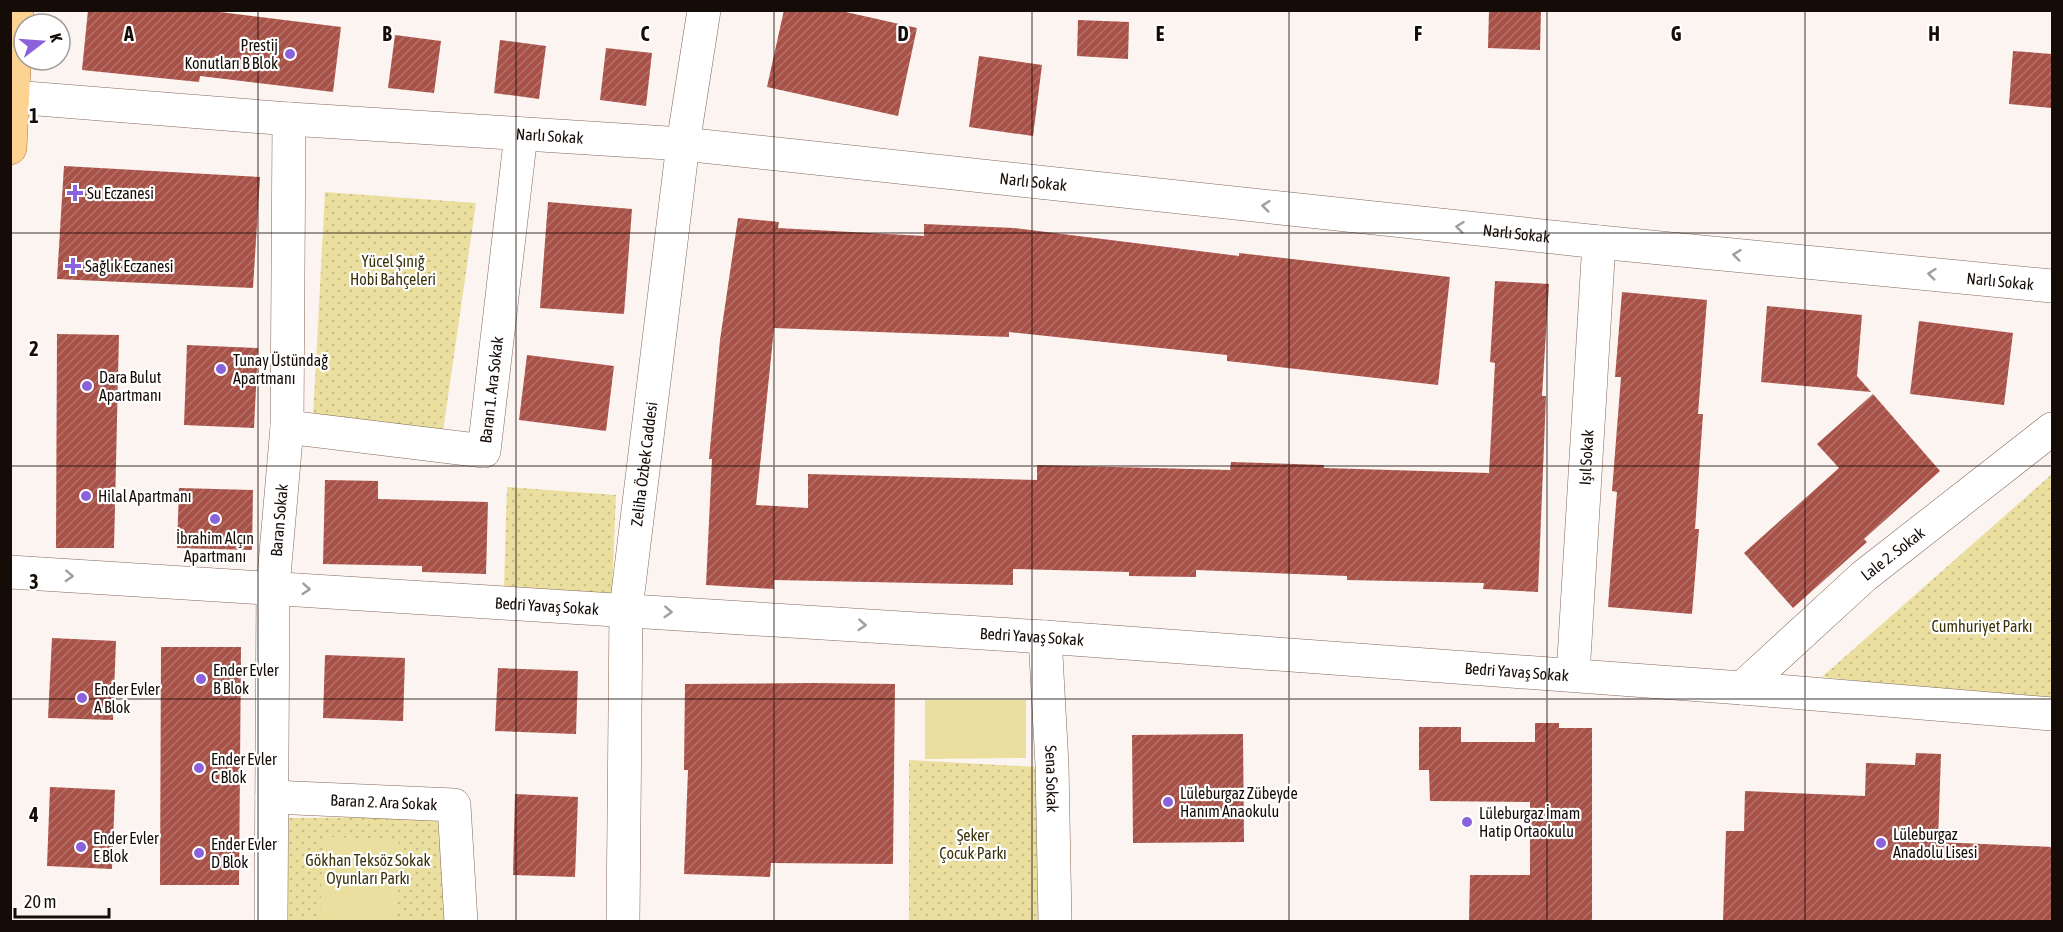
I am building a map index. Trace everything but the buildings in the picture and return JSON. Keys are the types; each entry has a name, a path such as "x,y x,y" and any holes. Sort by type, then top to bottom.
{"main road":[{"path":"10,147 17,10"}],"street":[{"name":"Zeliha Özbek Caddesi","path":"623,921 626,609 682,144 704,10"},
{"name":"Narlı Sokak","path":"12,97 289,119 682,144 1599,242 2052,286"},
{"name":"Baran Sokak","path":"271,921 273,587 287,427 289,119"},
{"name":"Baran 1. Ara Sokak","path":"287,427 484,451 521,134"},
{"name":"Işıl Sokak","path":"1573,675 1599,242"},
{"name":"Lale 2. Sokak","path":"1742,688 1864,576 2052,429"},
{"name":"Bedri Yavaş Sokak","path":"10,572 1045,637 1573,675 2052,714"},
{"name":"Sena Sokak","path":"1045,637 1052,765 1055,921"},
{"name":"Baran 2. Ara Sokak","path":"272,797 454,805 461,921"}],"green space":[{"name":"Yücel Şınığ Hobi Bahçeleri","path":"325,192 476,203 443,431 313,418"},
{"name":"Cumhuriyet Parkı","path":"2052,474 2052,702 1822,677"},
{"path":"507,487 616,495 612,594 504,587"},
{"path":"925,700 1026,700 1026,758 925,759"},
{"name":"Şeker Çocuk Parkı","path":"909,760 1037,767 1039,921 909,922"},
{"name":"Gökhan Teksöz Sokak Oyunları Parkı","path":"443,817 448,921 287,922 289,818"},
{"path":"323,837 399,839 397,921 320,921"}],"place":[{"name":"Prestij Konutları B Blok","path":"290,54"},
{"name":"Su Eczanesi","path":"75,193"},
{"name":"Sağlık Eczanesi","path":"73,266"},
{"name":"Tunay Üstündağ Apartmanı","path":"221,369"},
{"name":"Dara Bulut Apartmanı","path":"87,386"},
{"name":"Hilal Apartmanı","path":"86,496"},
{"name":"İbrahim Alçın Apartmanı","path":"215,519"},
{"name":"Ender Evler B Blok","path":"201,679"},
{"name":"Ender Evler A Blok","path":"82,698"},
{"name":"Ender Evler C Blok","path":"199,768"},
{"name":"Lüleburgaz Zübeyde Hanım Anaokulu","path":"1168,802"},
{"name":"Lüleburgaz İmam Hatip Ortaokulu","path":"1467,822"},
{"name":"Lüleburgaz Anadolu Lisesi","path":"1881,843"},
{"name":"Ender Evler E Blok","path":"81,847"},
{"name":"Ender Evler D Blok","path":"199,853"}]}
